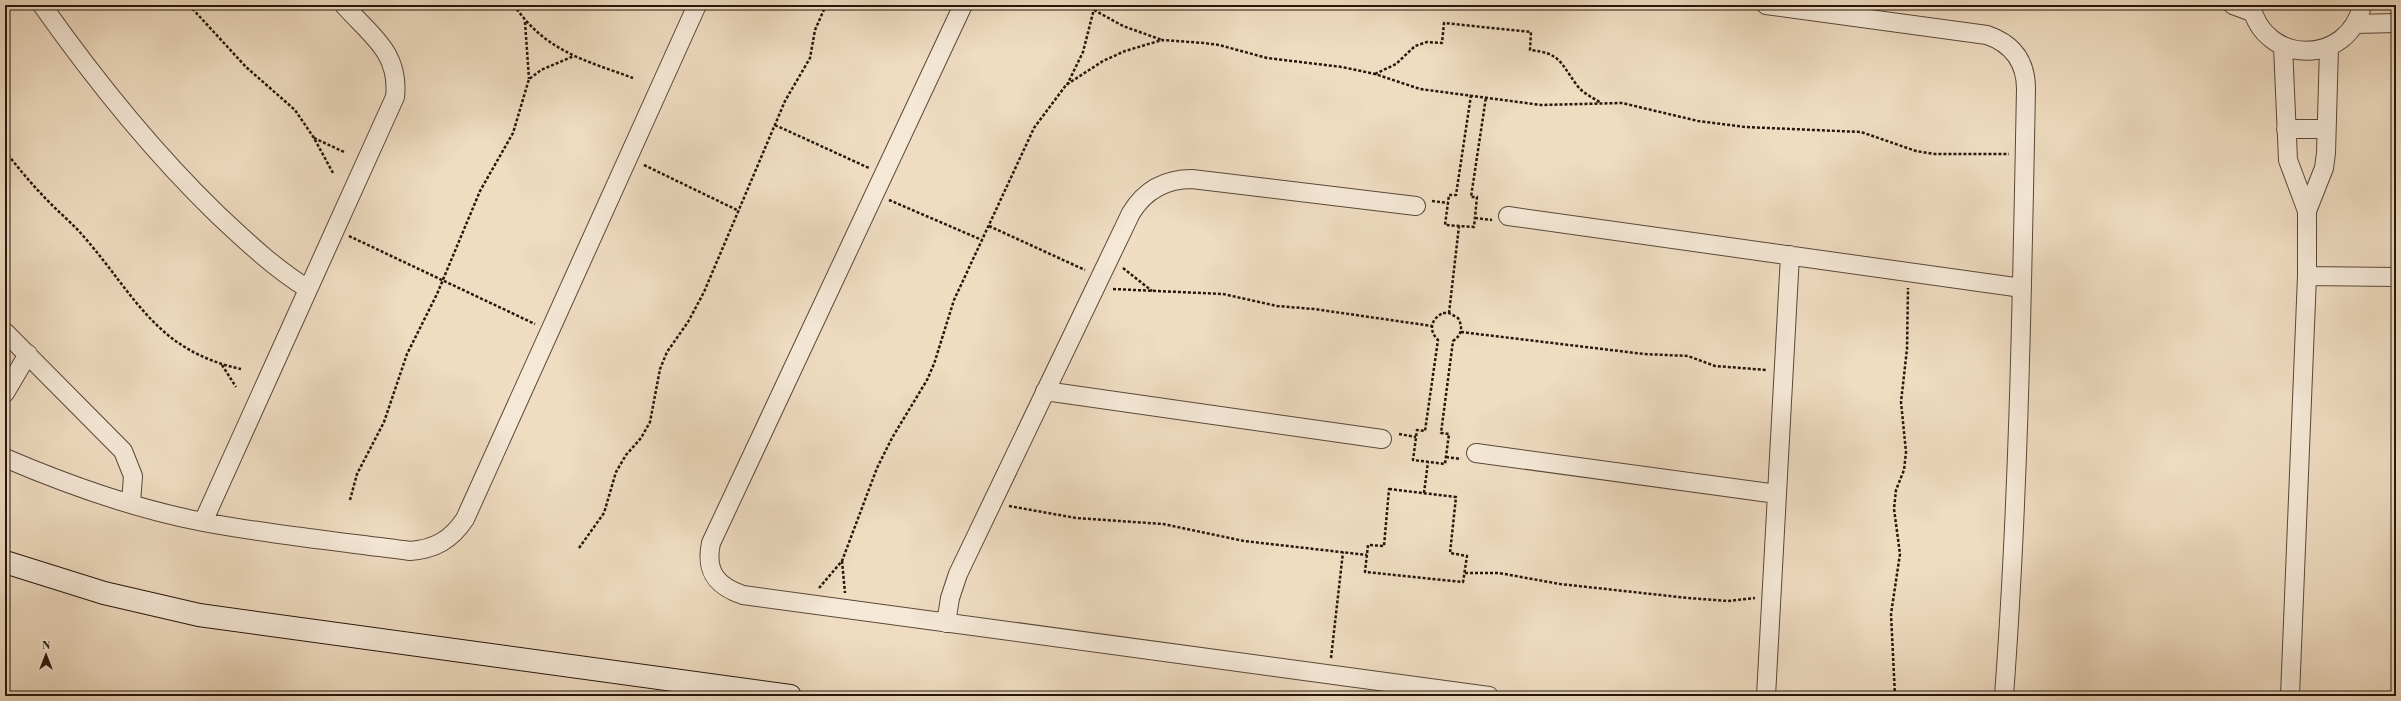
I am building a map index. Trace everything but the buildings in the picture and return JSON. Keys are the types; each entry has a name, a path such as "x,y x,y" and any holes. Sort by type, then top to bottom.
{"main road":[{"path":"5,562 104,593 199,615 790,696"}],"street":[{"path":"42,5 118,107 174,171 262,257 308,289"},
{"path":"203,522 392,107 396,86 393,64 388,53 344,5"},
{"path":"5,458 72,484 131,503 203,522 410,551 426,550 440,544 458,530 465,519 697,5"},
{"path":"963,5 711,543 709,552 711,570 716,579 723,587 732,592 743,595 1489,696"},
{"path":"1766,5 1988,35 1997,38 2014,50 2024,68 2026,78 2022,288 2011,605 2004,696"},
{"path":"2233,5 2252,8 2264,32 2283,46 2306,51 2329,47 2348,33 2355,24 2362,5"},
{"path":"2355,24 2396,23"},
{"path":"2283,46 2286,129 2291,170 2307,211 2307,276 2290,696"},
{"path":"2307,211 2324,168 2329,47"},
{"path":"2286,129 2326,129"},
{"path":"946,623 950,598 958,574 1131,213 1142,196 1160,185 1180,179 1416,206"},
{"path":"1508,216 2022,288"},
{"path":"1766,696 1790,255"},
{"path":"2307,276 2396,277"},
{"path":"5,332 123,451 133,476 131,503"},
{"path":"5,393 28,354"},
{"path":"1045,391 1382,439"},
{"path":"1476,453 1777,494"}],"path":[{"path":"189,5 246,68 295,110 314,138 333,173"},
{"path":"514,5 525,22 548,42 574,56 633,78"},
{"path":"579,548 604,513 616,472 626,455 641,438 650,422 660,369 667,352 696,308 775,125 795,82 810,58 814,30 826,5"},
{"path":"1066,85 1083,52 1095,5"},
{"path":"1094,10 1123,26 1162,40"},
{"path":"350,500 357,474 384,422 407,354 443,280 480,191 513,133 529,79 525,22"},
{"path":"1375,74 1396,64 1415,46 1427,42 1442,43 1444,23 1531,32 1530,50 1547,52 1559,59 1576,85 1601,103"},
{"path":"529,79 541,70 574,56"},
{"path":"1471,95 1456,195 1449,195 1445,224 1474,227 1477,197 1471,197 1486,97"},
{"path":"775,125 884,175"},
{"path":"314,138 344,152"},
{"path":"5,150 30,182 85,238 137,306 152,322 171,339 221,365 241,369"},
{"path":"628,158 739,211"},
{"path":"874,194 982,240"},
{"path":"989,226 1097,283 1152,292 1223,294 1277,306 1314,309 1432,326"},
{"path":"1449,313 1459,226"},
{"path":"335,230 550,331"},
{"path":"1110,257 1152,292"},
{"path":"1894,696 1891,614 1900,554 1894,509 1896,490 1904,470 1906,452 1901,402 1907,349 1907,272"},
{"path":"1449,313 1458,318 1461,332 1453,341 1442,433 1449,434 1445,464 1413,460 1417,430 1426,431 1438,340 1434,336 1432,326 1438,315 1449,313"},
{"path":"1461,332 1644,354 1688,356 1715,366 1729,368 1784,370"},
{"path":"221,365 236,387"},
{"path":"1424,493 1428,462"},
{"path":"1389,489 1456,497 1450,553 1467,556 1463,582 1365,572 1367,555 1368,545 1384,546 1389,489"},
{"path":"992,503 1076,518 1163,524 1244,541 1367,555"},
{"path":"1329,674 1343,552"},
{"path":"842,561 846,609"},
{"path":"1464,573 1499,573 1567,585 1728,601 1772,595"}]}
